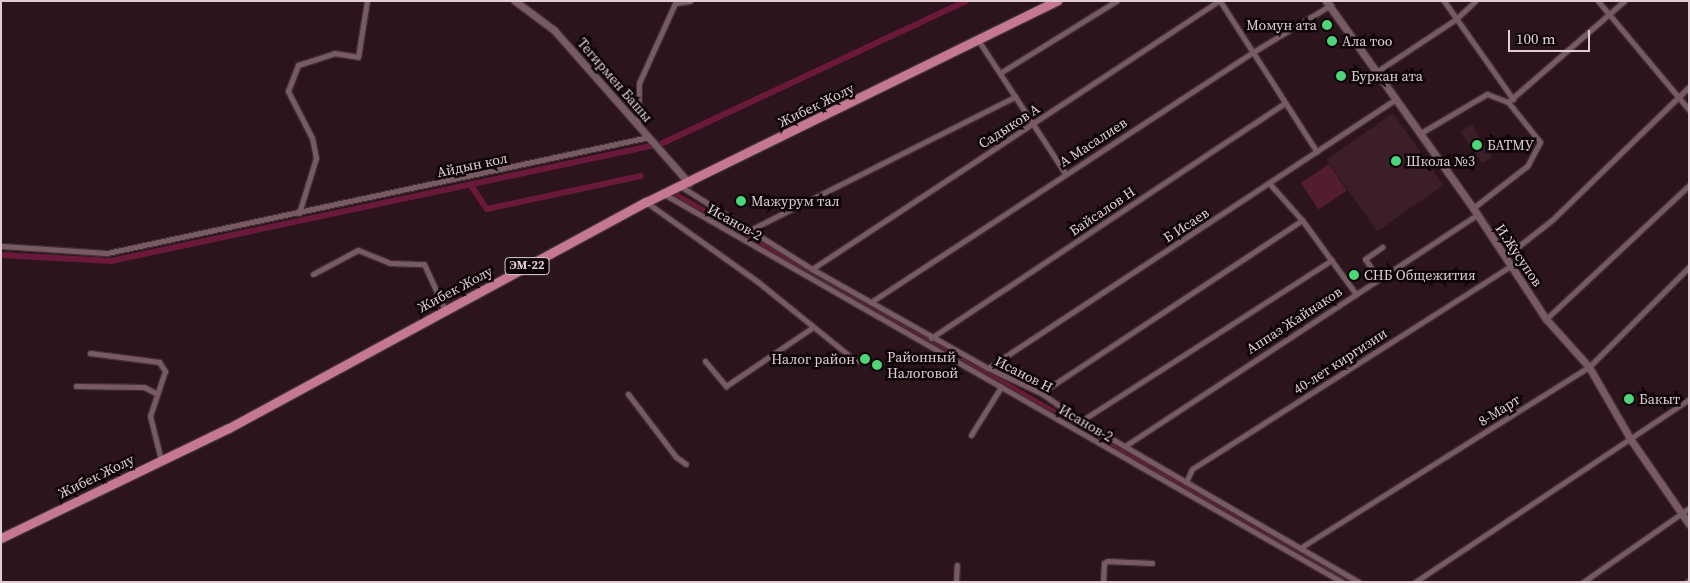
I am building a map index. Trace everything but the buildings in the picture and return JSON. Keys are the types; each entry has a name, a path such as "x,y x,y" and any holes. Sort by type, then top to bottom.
{"main road":[{"name":"Жибек Жолу","path":"1,538 229,428 646,202 689,183 1057,1"}],"street":[{"path":"299,213 316,158 312,138 288,91 298,65 334,53 358,57 367,1"},
{"name":"Тегирмен Башы","path":"515,1 554,30 689,183"},
{"path":"638,125 639,83 676,2 690,1"},
{"path":"1000,73 1116,1"},
{"path":"1219,1 1317,152"},
{"name":"Садыков А","path":"812,269 1219,1"},
{"path":"1444,1 1511,100"},
{"path":"1376,72 1456,18 1475,1"},
{"path":"1598,1 1689,110"},
{"path":"1511,100 1624,1"},
{"name":"А Масалиев","path":"871,302 1329,3"},
{"name":"И.Жусупов","path":"1329,3 1395,100 1506,256 1546,319 1589,367 1631,440 1689,524"},
{"path":"978,40 1065,174"},
{"path":"1506,256 1552,220 1689,87"},
{"path":"1419,134 1487,94 1511,100"},
{"path":"748,231 1015,97"},
{"name":"Б Исаев","path":"988,368 1395,100"},
{"name":"Аппаз Жайнаков","path":"1125,446 1379,279 1475,212 1527,166 1540,142 1511,100"},
{"name":"Байсалов Н","path":"931,338 1285,103"},
{"name":"Айдын кол","path":"1,246 107,253 649,137"},
{"path":"1270,183 1302,220 1356,294"},
{"path":"1546,319 1689,185"},
{"name":"Исанов Н","path":"680,186 748,231 812,269 931,338 1041,393 1081,421 1359,582"},
{"name":"Исанов-2","path":"664,194 1342,582"},
{"path":"646,202 758,282 856,361"},
{"path":"1041,393 1302,220"},
{"path":"1379,279 1365,259 1382,247"},
{"path":"313,274 358,250 391,263 424,264 445,310"},
{"path":"1081,421 1332,260"},
{"name":"40-лет киргизии","path":"1186,482 1192,469 1512,265"},
{"name":"8-Март","path":"1300,548 1589,367 1689,267"},
{"path":"705,361 726,386 813,327"},
{"path":"90,353 159,362 165,372 150,416 161,460"},
{"path":"76,386 144,387 157,394"},
{"path":"971,435 1001,387"},
{"path":"628,394 676,457 686,464"},
{"path":"1415,582 1631,440 1689,399"},
{"path":"1583,582 1689,508"},
{"path":"1103,582 1104,563 1108,561 1152,563"},
{"path":"956,582 957,565"}],"shaded area":[{"path":"1393,113 1443,185 1377,232 1327,159"},
{"name":"БАТМУ","path":"1472,124 1492,158 1482,163 1461,132"},
{"path":"1329,164 1347,191 1319,210 1301,183"}],"waterway":[{"path":"661,144 966,1"},
{"path":"1,255 111,261 651,146"},
{"path":"471,185 487,209 641,176"},
{"path":"676,195 1350,582"}],"place":[{"name":"Момун ата","path":"1327,25"},
{"name":"Ала тоо","path":"1332,41"},
{"name":"Буркан ата","path":"1341,76"},
{"name":"БАТМУ","path":"1477,145"},
{"name":"Школа №3","path":"1396,161"},
{"name":"Мажурум тал","path":"741,201"},
{"name":"СНБ Общежития","path":"1354,275"},
{"name":"Налог район","path":"865,359"},
{"name":"Районный Налоговой","path":"877,365"},
{"name":"Бакыт","path":"1629,399"}]}
